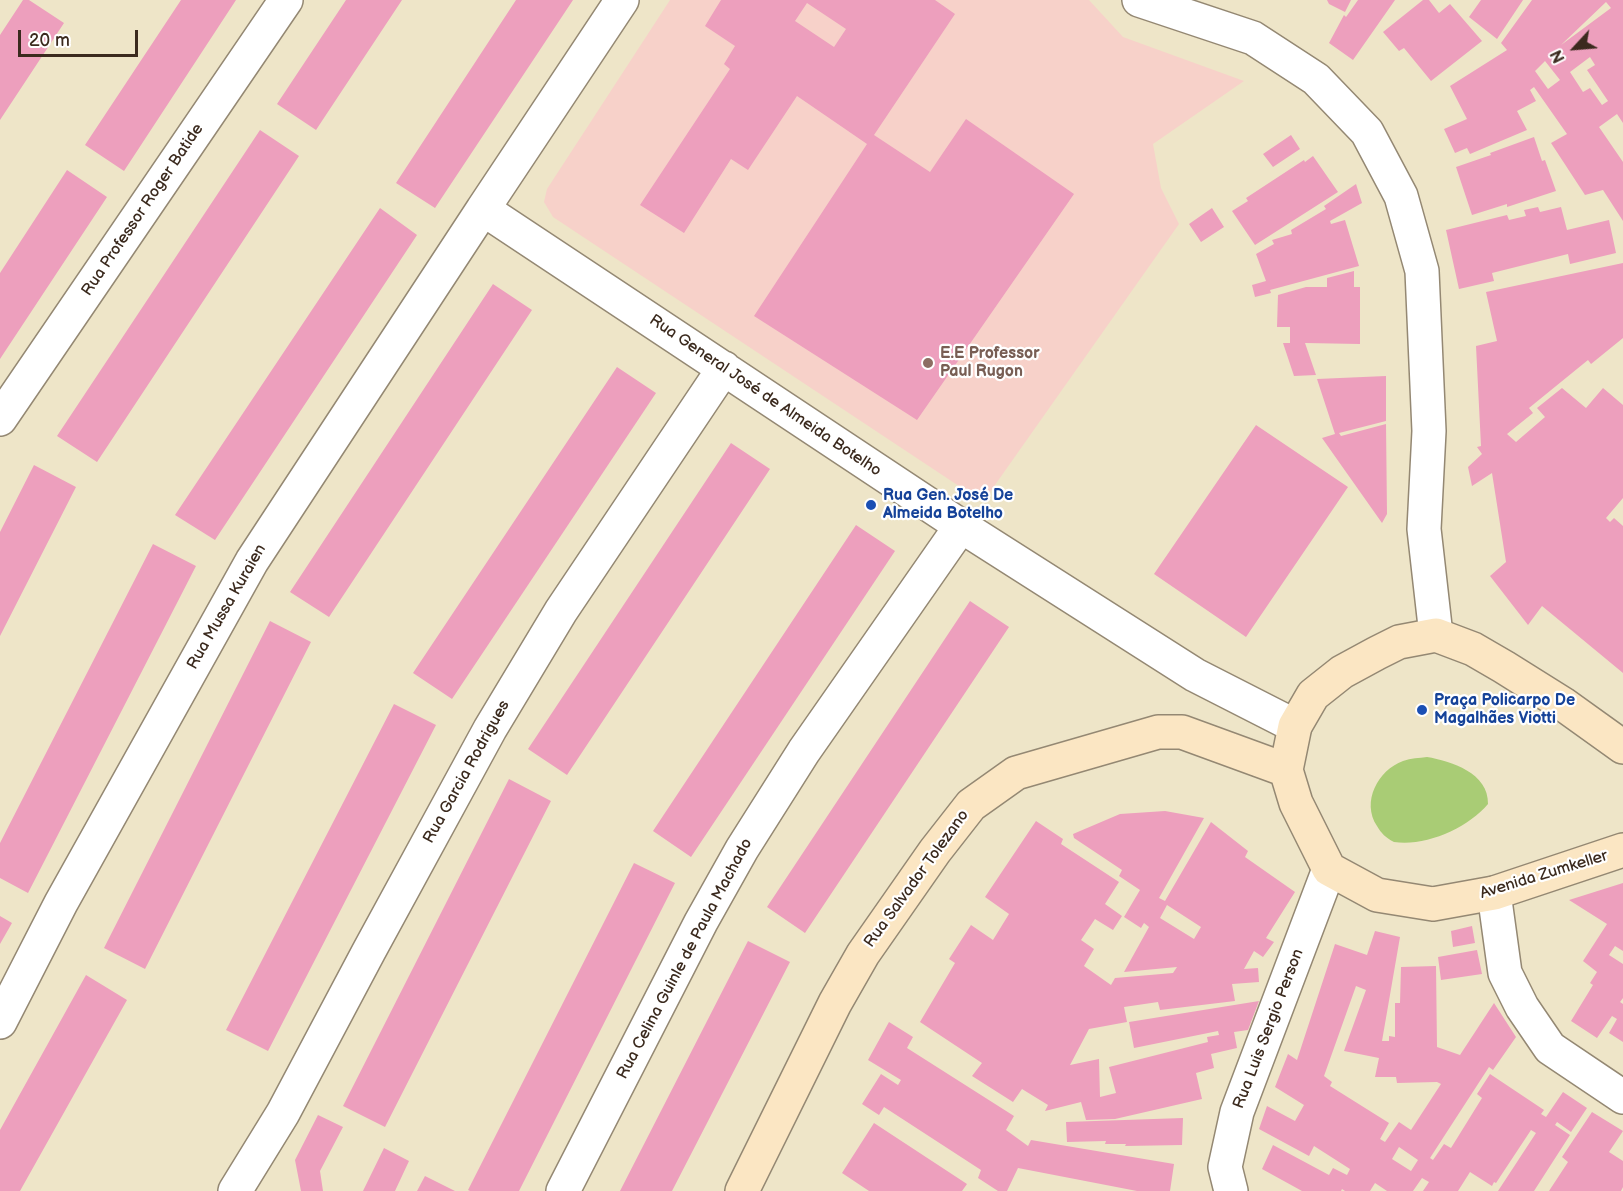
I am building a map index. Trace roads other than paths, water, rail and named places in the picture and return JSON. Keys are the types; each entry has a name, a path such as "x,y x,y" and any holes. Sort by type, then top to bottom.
{"street":[{"name":"Rua Professor Roger Batide","path":"0,420 286,0"},
{"path":"483,209 622,0"},
{"path":"1139,0 1253,38 1316,79 1367,132 1401,196 1422,271 1430,431 1424,529 1436,635"},
{"name":"Rua General José de Almeida Botelho","path":"483,209 961,526 1195,675 1295,726"},
{"name":"Rua Mussa Kuraien","path":"0,1022 61,903 252,561 483,209"},
{"name":"Rua Garcia Rodrigues","path":"235,1191 283,1113 490,729 561,611 724,368"},
{"name":"Rua Celina Guinle de Paula Machado","path":"563,1191 741,849 804,751 961,526"},
{"path":"1329,869 1296,803 1286,770 1295,726 1313,695 1342,672 1399,642 1436,635 1473,649 1563,704 1623,747"},
{"name":"Rua Salvador Tolezano","path":"742,1191 862,954 935,851 971,805 1016,773 1158,732 1182,732 1286,770"},
{"name":"Avenida Zumkeller","path":"1329,869 1377,895 1433,904 1494,893 1623,850"},
{"name":"Rua Luis Sergio Person","path":"1231,1191 1225,1167 1237,1112 1329,869"},
{"path":"1494,893 1505,973 1522,1007 1550,1048 1623,1097"}],"place":[{"name":"E.E Professor Paul Rugon","path":"928,363"},
{"name":"Rua Gen. José De Almeida Botelho","path":"871,505"},
{"name":"Praça Policarpo De Magalhães Viotti","path":"1422,710"}]}
